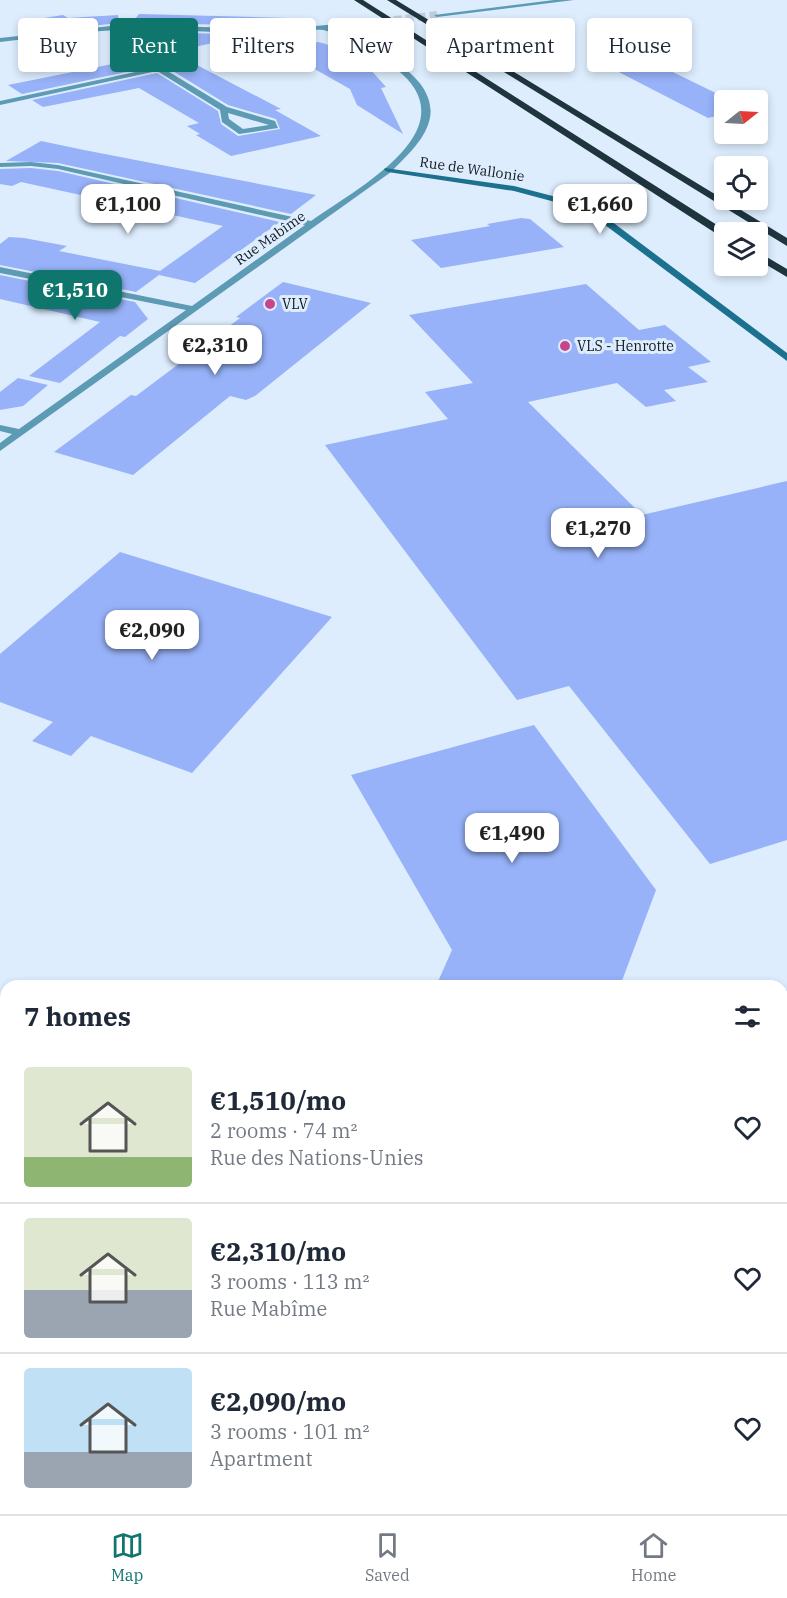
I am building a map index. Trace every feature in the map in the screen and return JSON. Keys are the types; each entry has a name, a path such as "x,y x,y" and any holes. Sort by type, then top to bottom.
{"highway":[{"path":"358,0 714,228"},
{"path":"391,0 787,243"},
{"path":"606,132 634,142 714,189"},
{"path":"748,210 787,232"},
{"path":"768,262 787,274"}],"street":[{"path":"437,15 571,0"},
{"path":"452,5 462,12"},
{"path":"0,40 110,30"},
{"path":"198,30 233,32 328,30"},
{"path":"0,101 144,72"},
{"path":"163,72 224,109 272,123 274,126 242,132 225,120 224,109"},
{"name":"Rue Mabîme","path":"0,448 388,170 401,157 426,119 424,94 406,72"},
{"path":"0,165 52,165 313,224"},
{"name":"Rue de Wallonie","path":"388,170 520,189 555,196 588,208 787,358"},
{"path":"0,270 193,309"},
{"path":"0,428 20,433"}],"building":[{"path":"139,14 289,18 210,18 210,24 198,24 198,18 136,18"},
{"path":"63,15 68,18 44,18"},
{"path":"118,15 118,18 110,18 110,24 98,25 98,18 68,18"},
{"path":"198,33 210,34 210,44 198,46"},
{"path":"316,42 328,45 328,72 373,72 386,87 381,88 403,134 357,105 350,89 316,70"},
{"path":"110,64 110,72 126,72 22,94 8,85 72,72 98,72 98,67"},
{"path":"198,66 281,109 275,110 321,136 231,156 196,135 200,134 187,126 199,123 139,88 43,107 32,100 157,73 218,111 221,124 238,136 280,129 276,119 228,105 174,72 198,72"},
{"path":"619,72 673,72 714,92 714,116 708,118"},
{"path":"41,141 316,195 291,214 58,163 6,161"},
{"path":"31,168 58,171 280,222 195,283 159,275 136,292 0,265 0,244 9,237 67,246 59,251 160,271 223,226 21,182 12,186 0,184 0,169"},
{"path":"521,218 530,219 564,247 441,268 411,240 490,226 487,224"},
{"path":"0,275 135,302 148,319 125,337 120,336 60,383 29,376 100,322 0,299"},
{"path":"283,282 371,303 255,396 246,400 230,396 133,475 54,452 131,395 136,396 240,318 236,317"},
{"path":"586,284 639,330 665,325 711,362 688,367 708,382 664,390 676,401 646,407 617,383 528,402 642,515 787,481 787,840 710,864 569,686 517,700 325,445 448,419 425,392 473,383 409,315"},
{"path":"18,378 48,385 23,406 0,410 0,392"},
{"path":"120,552 332,617 192,773 91,736 71,756 32,741 53,722 0,702 0,654"},
{"path":"534,725 656,890 622,980 439,980 452,950 351,775"}],"tunnel":[{"path":"412,18 437,15"}],"place":[{"name":"VLV","path":"270,304"},
{"name":"VLS - Henrotte","path":"565,346"}]}
